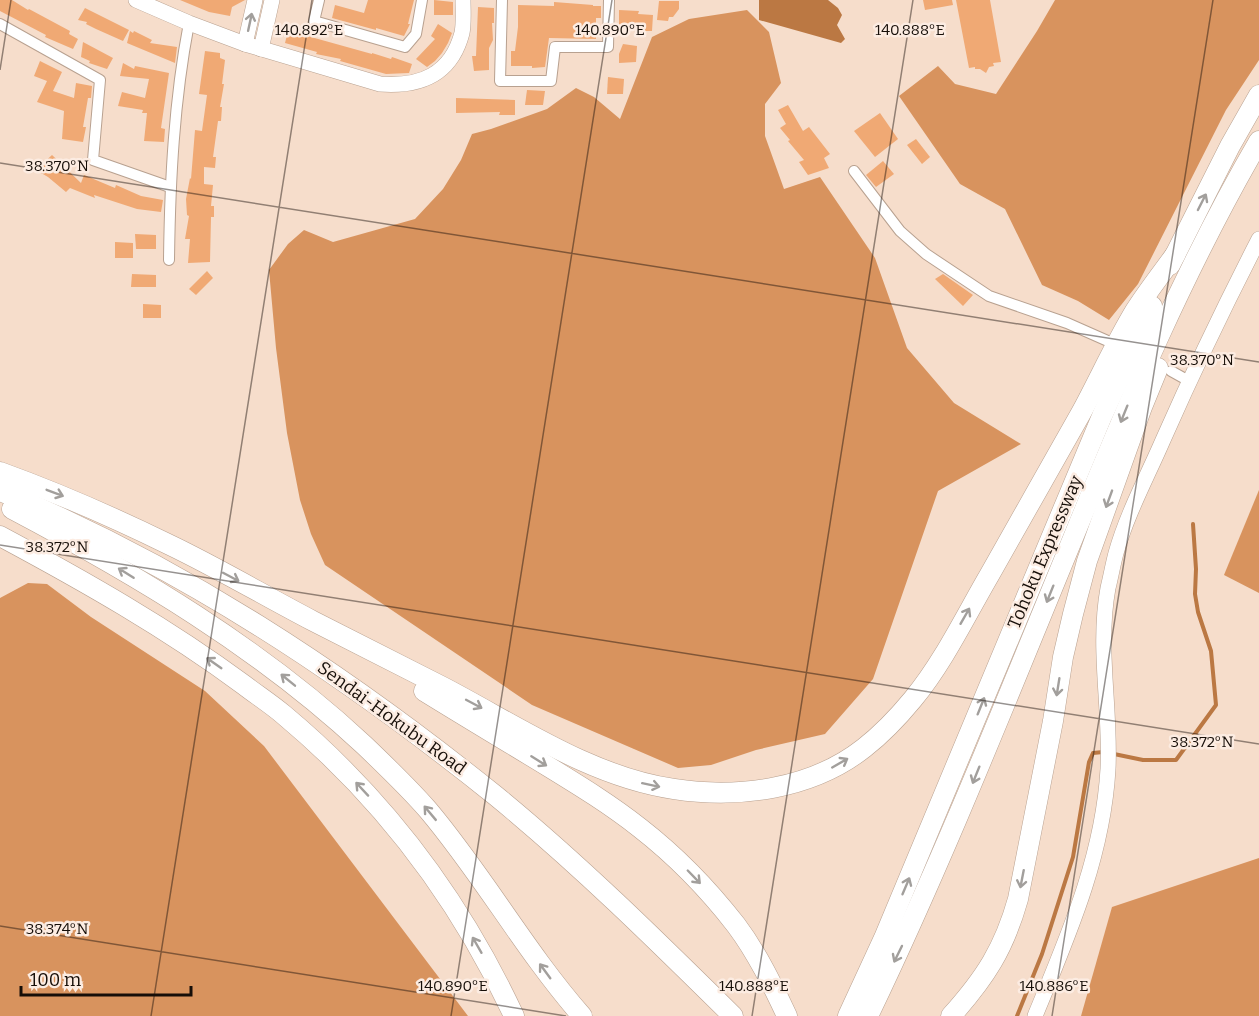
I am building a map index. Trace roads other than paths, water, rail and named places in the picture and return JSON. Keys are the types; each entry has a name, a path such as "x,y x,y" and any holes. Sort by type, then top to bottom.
{"highway":[{"name":"Tohoku Expressway","path":"848,1016 889,928 1102,416 1175,255 1230,146 1259,95"},
{"name":"Tohoku Expressway","path":"868,1016 902,945 963,805 1129,402 1189,273 1255,148"},
{"path":"951,1016 972,993 987,971 1002,946 1012,921 1053,721 1063,657 1087,561 1142,407 1190,290 1255,148"},
{"path":"0,472 69,499 170,545 567,753 607,771 644,783 676,789 739,793 770,789 837,765 864,748 915,697 938,664 1080,414 1135,311 1175,255"},
{"name":"Sendai-Hokubu Road","path":"0,491 108,541 190,584 270,631 339,677 505,803 628,913 733,1016"},
{"path":"0,504 102,559 211,625 274,669 344,726 391,770 427,809 481,880 548,975 582,1016"},
{"path":"0,536 85,582 215,663 283,714 337,762 386,815 428,868 468,929 496,978 514,1016"},
{"path":"310,620 597,797 640,827 679,861 713,897 736,926 757,957 787,1016"}],"street":[{"path":"136,0 245,44 380,84 394,85 425,80 444,66 455,50 462,31 463,0"},
{"path":"245,44 255,0"},
{"path":"261,49 272,0"},
{"path":"319,0 314,21 405,47 417,34 422,0"},
{"path":"502,0 500,81 551,81 555,47 608,47 609,0"},
{"path":"169,260 170,187 179,75 189,23"},
{"path":"0,24 100,80 93,160 170,187"},
{"path":"854,171 900,231 926,254 989,296 1067,323 1110,342"},
{"path":"1035,1016 1084,891 1104,808 1108,753 1104,621 1116,553 1128,520 1189,381 1259,239"},
{"path":"1171,371 1189,381"}],"waterway":[{"path":"1114,754 1143,760 1176,760 1216,705 1211,651 1198,612 1195,594 1193,524"},
{"path":"1017,1016 1042,954 1073,857 1089,762 1093,753 1103,752"}]}
